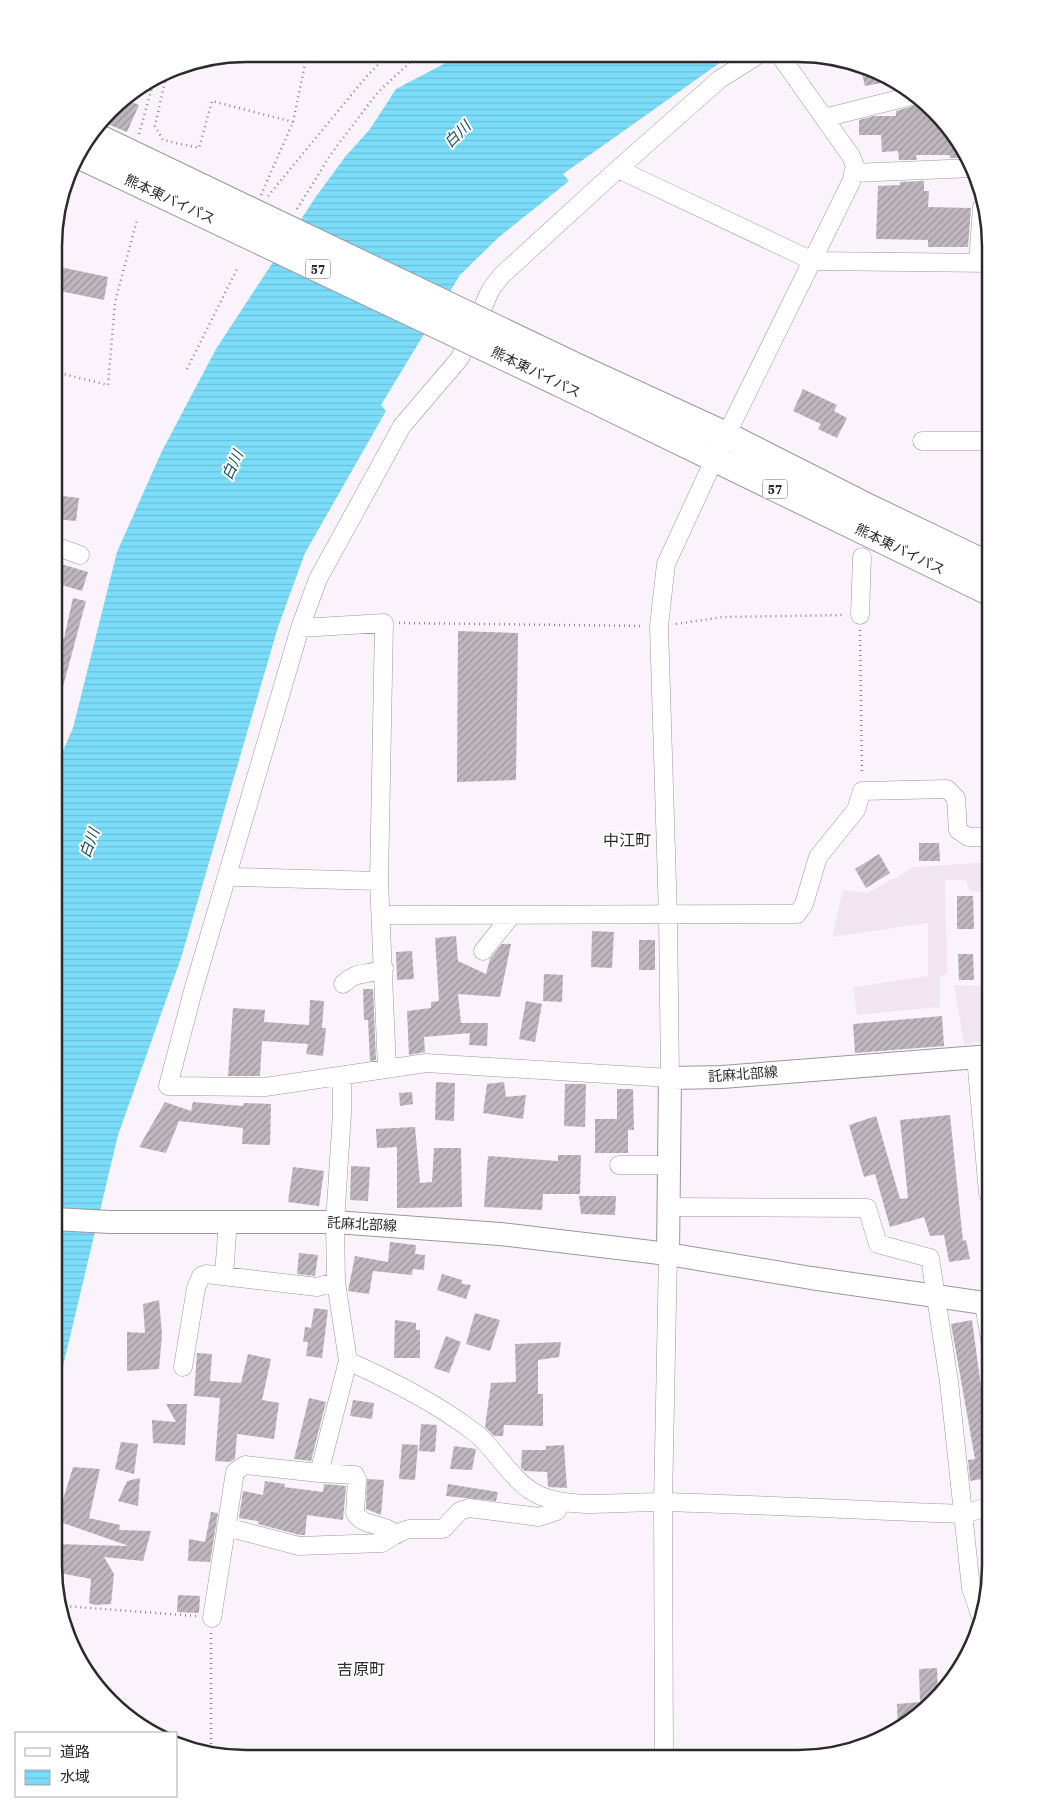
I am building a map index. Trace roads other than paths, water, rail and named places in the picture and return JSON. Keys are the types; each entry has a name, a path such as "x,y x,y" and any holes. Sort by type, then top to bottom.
{"highway":[{"name":"熊本東バイパス","path":"98,138 286,227 565,373 714,460 982,589"},
{"name":"熊本東バイパス","path":"85,158 565,373 726,435 868,507 982,562"}],"main road":[{"name":"託麻北部線","path":"670,1078 722,1077 982,1056"},
{"path":"668,1254 670,1078"},
{"name":"託麻北部線","path":"62,1219 110,1222 228,1220 335,1222 500,1234 668,1254 936,1297 982,1302"}],"street":[{"path":"747,62 720,79 502,275 491,289 460,358 402,426 318,579 300,628 195,981 168,1086 265,1087 426,1063 670,1078 668,916 659,626 666,564 726,435 813,261 855,166 851,156 784,62"},
{"path":"824,118 906,97"},
{"path":"853,174 965,168"},
{"path":"618,169 813,261 982,259"},
{"path":"922,441 982,441"},
{"path":"62,549 80,556"},
{"path":"860,615 862,557"},
{"path":"300,628 384,623 380,881 387,1069"},
{"path":"382,915 511,916 658,913 668,916 797,914 804,904 818,857 856,810 862,792 947,789 956,798 958,830 968,837 982,837"},
{"path":"236,878 380,881"},
{"path":"483,950 511,916"},
{"path":"343,984 353,974 374,973 384,968"},
{"path":"319,1473 348,1361 336,1282 335,1222 342,1114 342,1076"},
{"path":"619,1165 670,1165"},
{"path":"670,1207 867,1208 878,1244 930,1258 949,1382 972,1588 978,1606"},
{"path":"224,1275 228,1220"},
{"path":"664,1750 663,1502 668,1254"},
{"path":"183,1367 198,1282 206,1274 318,1287 336,1282"},
{"path":"348,1361 405,1387 434,1404 475,1432 525,1485 540,1496 562,1502 663,1502 964,1514 982,1509"},
{"path":"212,1618 235,1472 245,1465 355,1475 357,1479 354,1513 366,1523 387,1528 396,1535"},
{"path":"226,1527 299,1546 382,1543 409,1529 443,1529 460,1511 469,1508 539,1517 557,1511 562,1502"}],"water":[{"name":"白川","path":"448,62 721,62 563,174 569,181 499,237 460,275 381,405 386,411 305,553 278,627 181,958 118,1135 62,1370 62,753 73,728 117,552 162,451 216,349 315,198 345,157 370,129 396,89"}],"district":[{"name":"中江町","path":"627,840"},
{"name":"吉原町","path":"361,1669"}]}
